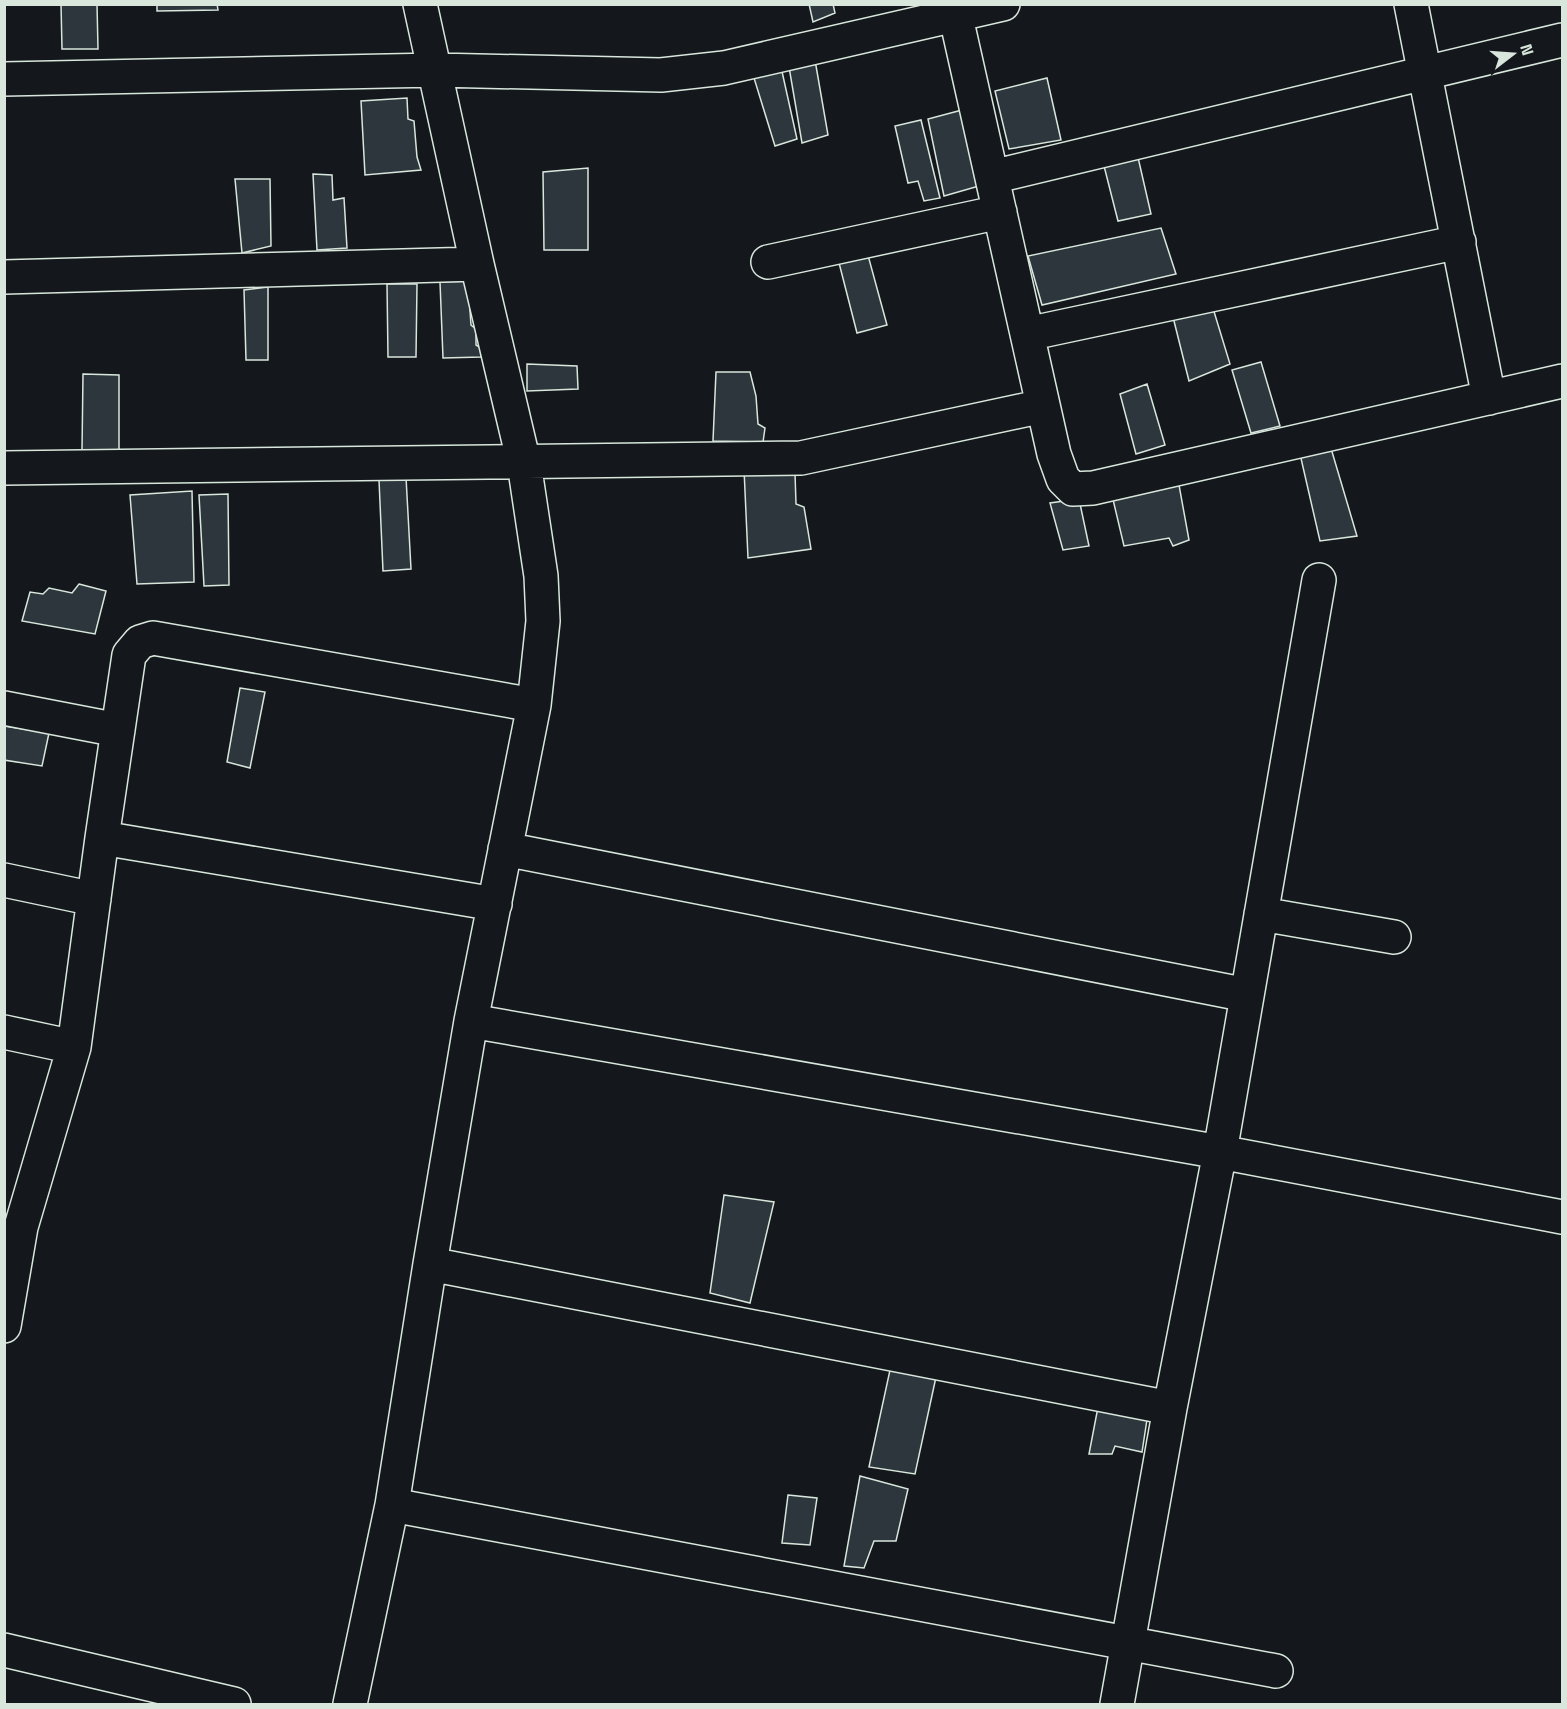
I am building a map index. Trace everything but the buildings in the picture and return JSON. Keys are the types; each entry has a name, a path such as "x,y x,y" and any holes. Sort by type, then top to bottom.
{"street":[{"path":"350,1704 392,1505 471,1021 534,705 543,621 541,576 524,463 477,264 420,4"},
{"path":"4,79 436,70 672,74 724,68 954,10 1003,4"},
{"path":"1411,4 1489,398"},
{"path":"954,10 1054,454 1063,479 1073,489 1093,488 1563,381"},
{"path":"992,177 1563,40"},
{"path":"768,262 1000,212"},
{"path":"1027,334 1459,242"},
{"path":"4,276 477,264"},
{"path":"4,468 801,458 1043,406"},
{"path":"1117,1704 1170,1408 1220,1152 1319,580"},
{"path":"4,1326 13,1225 74,1047 129,655 140,642 153,638 534,705"},
{"path":"4,708 118,730"},
{"path":"102,838 495,904"},
{"path":"505,849 1247,995"},
{"path":"4,880 94,899"},
{"path":"1261,914 1394,937"},
{"path":"471,1021 1220,1152 1563,1218"},
{"path":"4,1032 74,1047"},
{"path":"430,1264 1170,1408"},
{"path":"392,1505 1276,1671"},
{"path":"4,1650 234,1704"}]}
